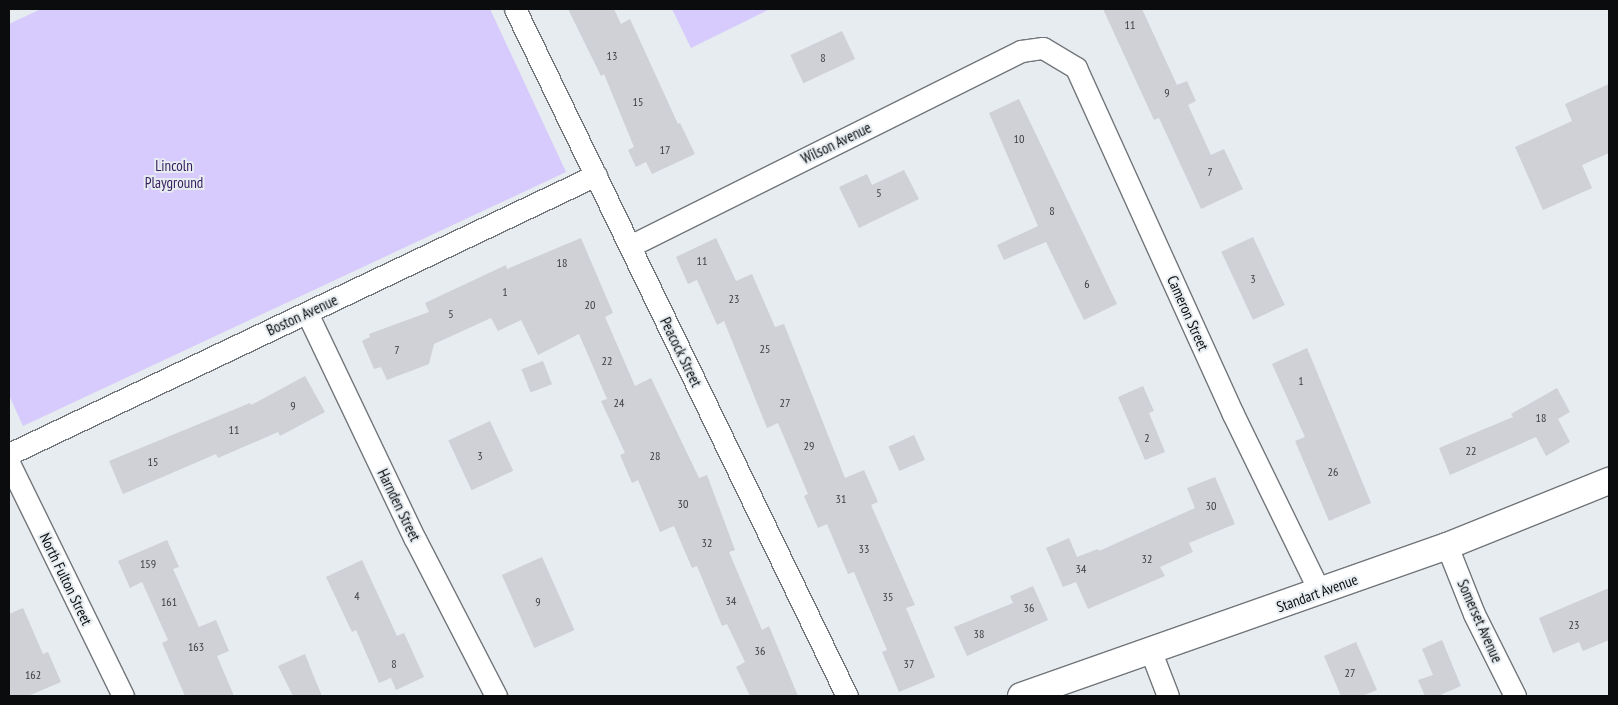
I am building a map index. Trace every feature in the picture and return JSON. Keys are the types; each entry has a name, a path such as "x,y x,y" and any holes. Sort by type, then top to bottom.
{"street":[{"name":"Peacock Street","path":"515,9 847,696"},
{"name":"Wilson Avenue","path":"630,246 1021,52 1043,48"},
{"name":"Cameron Street","path":"1043,48 1076,68 1229,405 1320,592"},
{"name":"Boston Avenue","path":"9,454 596,175"},
{"name":"Harnden Street","path":"307,312 415,538 496,696"},
{"name":"North Fulton Street","path":"9,463 121,696"},
{"name":"Standart Avenue","path":"1021,696 1151,652 1447,546 1609,480"},
{"name":"Somerset Avenue","path":"1447,546 1474,614 1515,696"},
{"path":"1151,652 1168,696"}],"green space":[{"name":"Lincoln Playground","path":"41,9 490,9 566,172 23,426 9,395 9,24"},
{"path":"672,9 770,9 691,48"}],"building":[{"path":"568,9 614,9 621,24 630,19 678,124 680,123 695,154 652,174 646,162 636,167 628,150 634,147 604,74 601,76"},
{"path":"1103,9 1142,9 1177,85 1187,81 1196,101 1188,105 1211,155 1224,149 1243,189 1201,209 1159,118 1154,120"},
{"path":"842,31 855,59 803,83 790,55"},
{"path":"1609,84 1609,153 1582,165 1592,188 1543,210 1515,147 1572,121 1565,104"},
{"path":"1019,99 1117,304 1084,320 1046,242 1004,260 997,245 1038,226 989,113"},
{"path":"904,170 919,199 859,228 839,187 867,174 872,185"},
{"path":"1253,237 1285,305 1253,320 1221,252"},
{"path":"581,238 613,313 605,317 635,386 651,378 699,478 707,475 735,550 729,552 762,630 769,626 798,696 750,696 736,667 745,662 727,624 722,626 697,566 692,568 674,526 660,532 638,480 632,483 620,455 625,453 601,401 607,399 579,334 538,355 521,320 498,331 491,318 434,344 429,364 387,380 381,367 374,369 362,341 370,337 369,334 429,312 425,303 506,265 507,269"},
{"path":"716,238 736,281 752,274 775,327 784,324 845,478 864,470 878,502 871,505 915,605 906,608 935,677 899,692 882,652 887,650 854,572 848,574 827,524 818,528 804,496 808,494 778,423 767,428 724,321 717,325 697,280 688,284 676,257"},
{"path":"1307,348 1371,503 1329,521 1295,441 1305,437 1272,364"},
{"path":"543,361 552,384 530,393 522,369"},
{"path":"305,376 325,412 280,436 278,432 218,458 216,454 123,494 109,461 250,403 251,405"},
{"path":"1143,386 1154,411 1149,413 1165,452 1145,460 1118,397"},
{"path":"1557,388 1570,412 1558,419 1570,442 1546,456 1536,437 1450,475 1439,448 1513,417 1511,414"},
{"path":"490,421 513,471 472,490 448,440"},
{"path":"914,435 925,460 899,471 888,446"},
{"path":"1215,477 1235,524 1189,543 1193,552 1160,567 1165,576 1088,609 1076,582 1063,587 1046,548 1069,538 1077,557 1098,549 1099,551 1195,508 1187,488"},
{"path":"167,540 179,567 173,569 199,627 216,620 229,651 217,656 234,696 185,696 162,643 168,640 142,582 130,588 118,561"},
{"path":"542,557 575,630 534,648 502,575"},
{"path":"362,560 397,636 404,633 424,677 396,690 391,678 379,683 356,630 352,632 326,577"},
{"path":"1033,586 1048,620 967,656 954,627 1013,603 1010,596"},
{"path":"1609,588 1609,640 1583,651 1579,642 1553,653 1539,618"},
{"path":"23,608 43,654 48,652 61,682 28,696 9,696 9,614"},
{"path":"1442,640 1461,686 1438,696 1425,696 1418,680 1433,675 1422,649"},
{"path":"1356,642 1377,690 1362,696 1341,696 1324,656"},
{"path":"305,654 322,696 293,696 278,666"}]}
